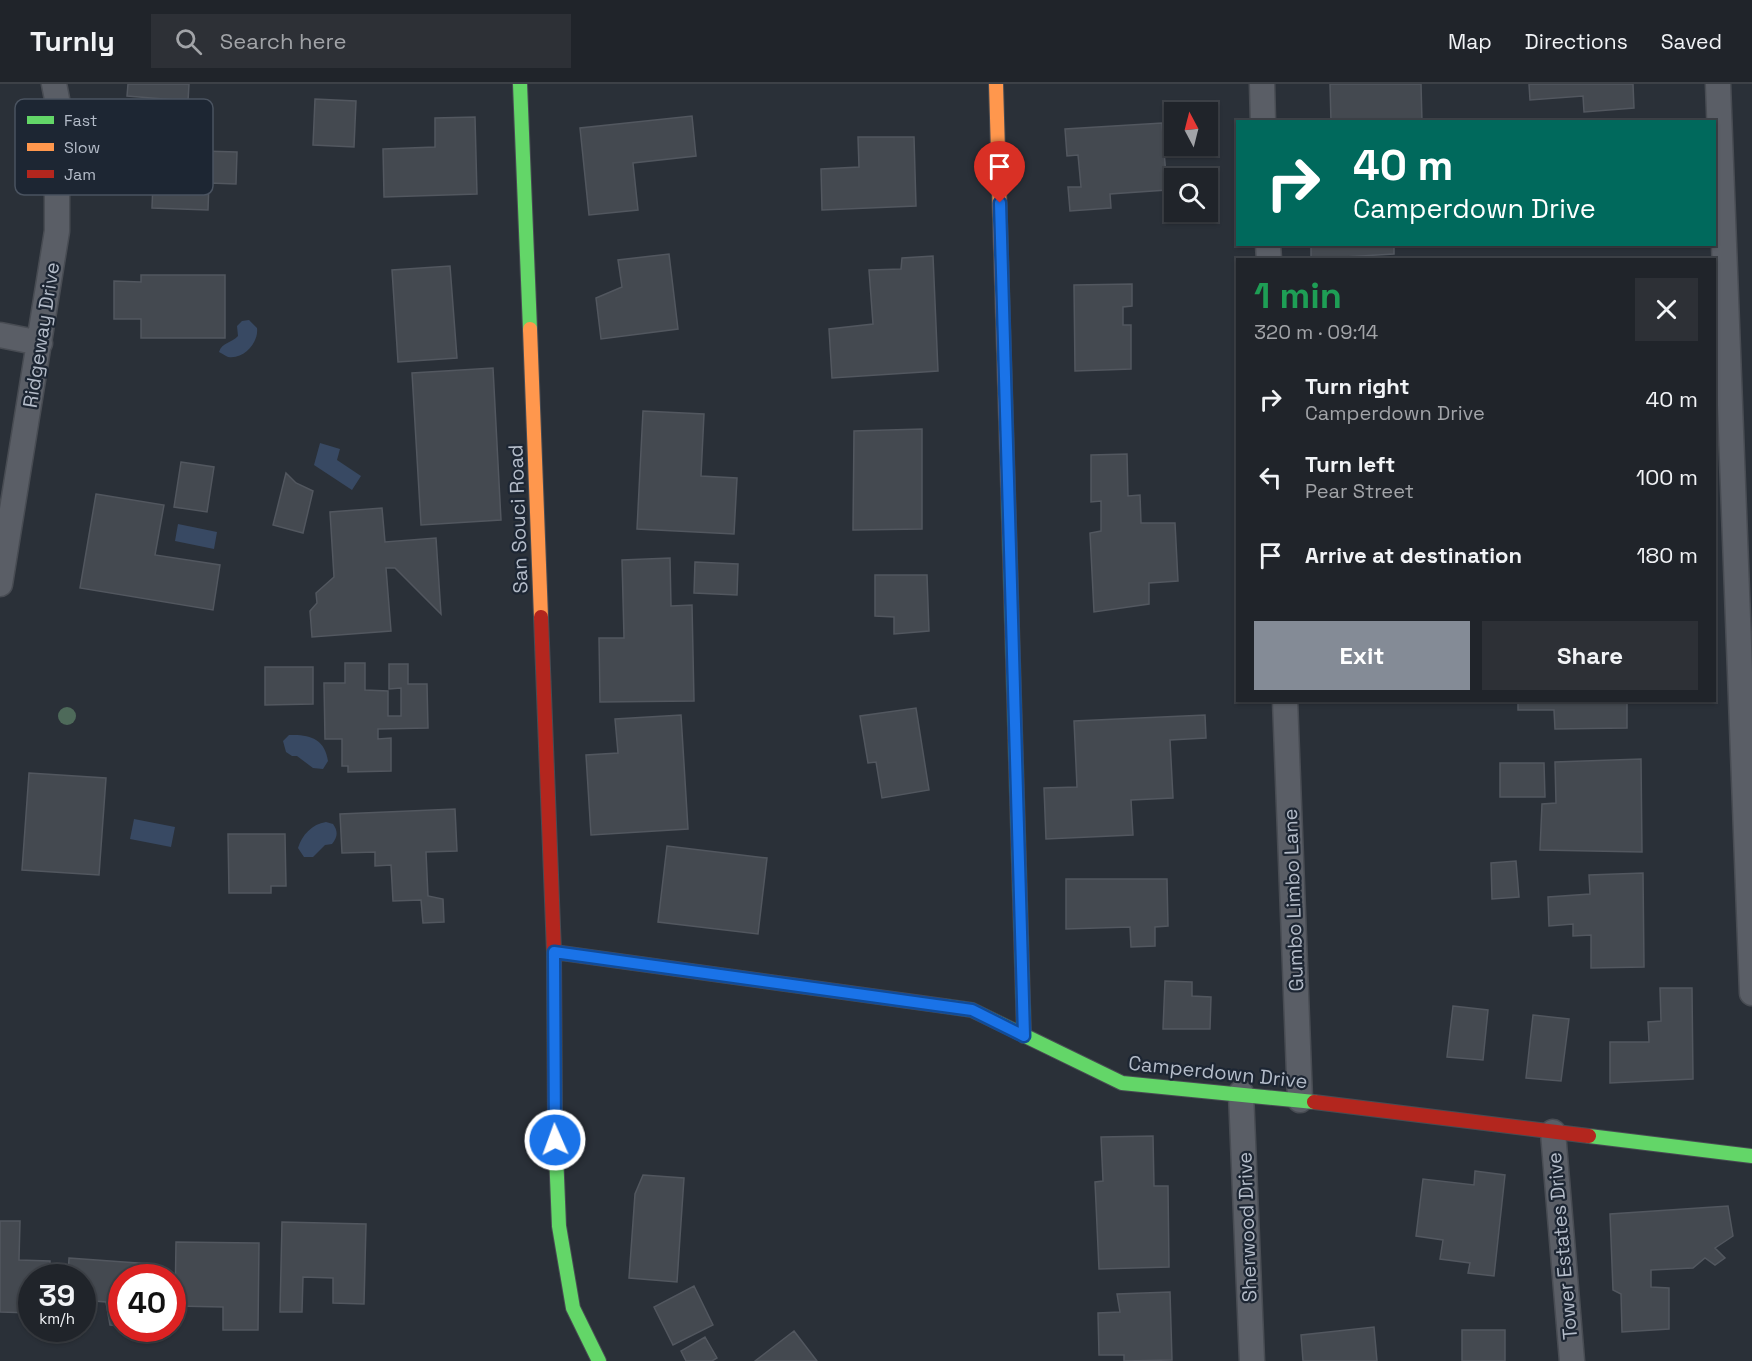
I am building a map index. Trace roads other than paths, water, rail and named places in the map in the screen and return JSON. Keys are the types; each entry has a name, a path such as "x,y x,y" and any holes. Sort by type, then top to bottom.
{"street":[{"name":"Ridgeway Drive","path":"54,84 57,99"},
{"name":"San Souci Road","path":"520,84 554,952 555,1119 559,1226 573,1308 599,1361"},
{"path":"996,84 1024,1036"},
{"path":"1262,84 1263,120"},
{"path":"1718,84 1752,993"},
{"name":"Ridgeway Drive","path":"0,584 57,231 57,195"},
{"path":"0,335 40,343"},
{"name":"Gumbo Limbo Lane","path":"1285,702 1300,1100"},
{"name":"Camperdown Drive","path":"554,952 972,1010 1122,1083 1241,1093 1752,1156"},
{"name":"Sherwood Drive","path":"1241,1093 1252,1361"},
{"name":"Tower Estates Drive","path":"1552,1132 1572,1361"}],"water":[{"path":"249,320 257,328 257,333 249,349 240,356 234,357 228,357 219,352 222,346 238,336 237,326 242,321"},
{"path":"320,443 340,449 337,460 361,476 352,490 314,465"},
{"path":"178,524 217,532 214,549 175,541"},
{"path":"289,735 310,737 320,743 328,761 323,769 313,768 297,756 286,752 283,741"},
{"path":"134,819 175,827 171,847 130,839"},
{"path":"326,822 333,824 336,829 337,834 334,841 332,844 325,845 313,857 304,857 298,848 302,839 312,828"}]}
